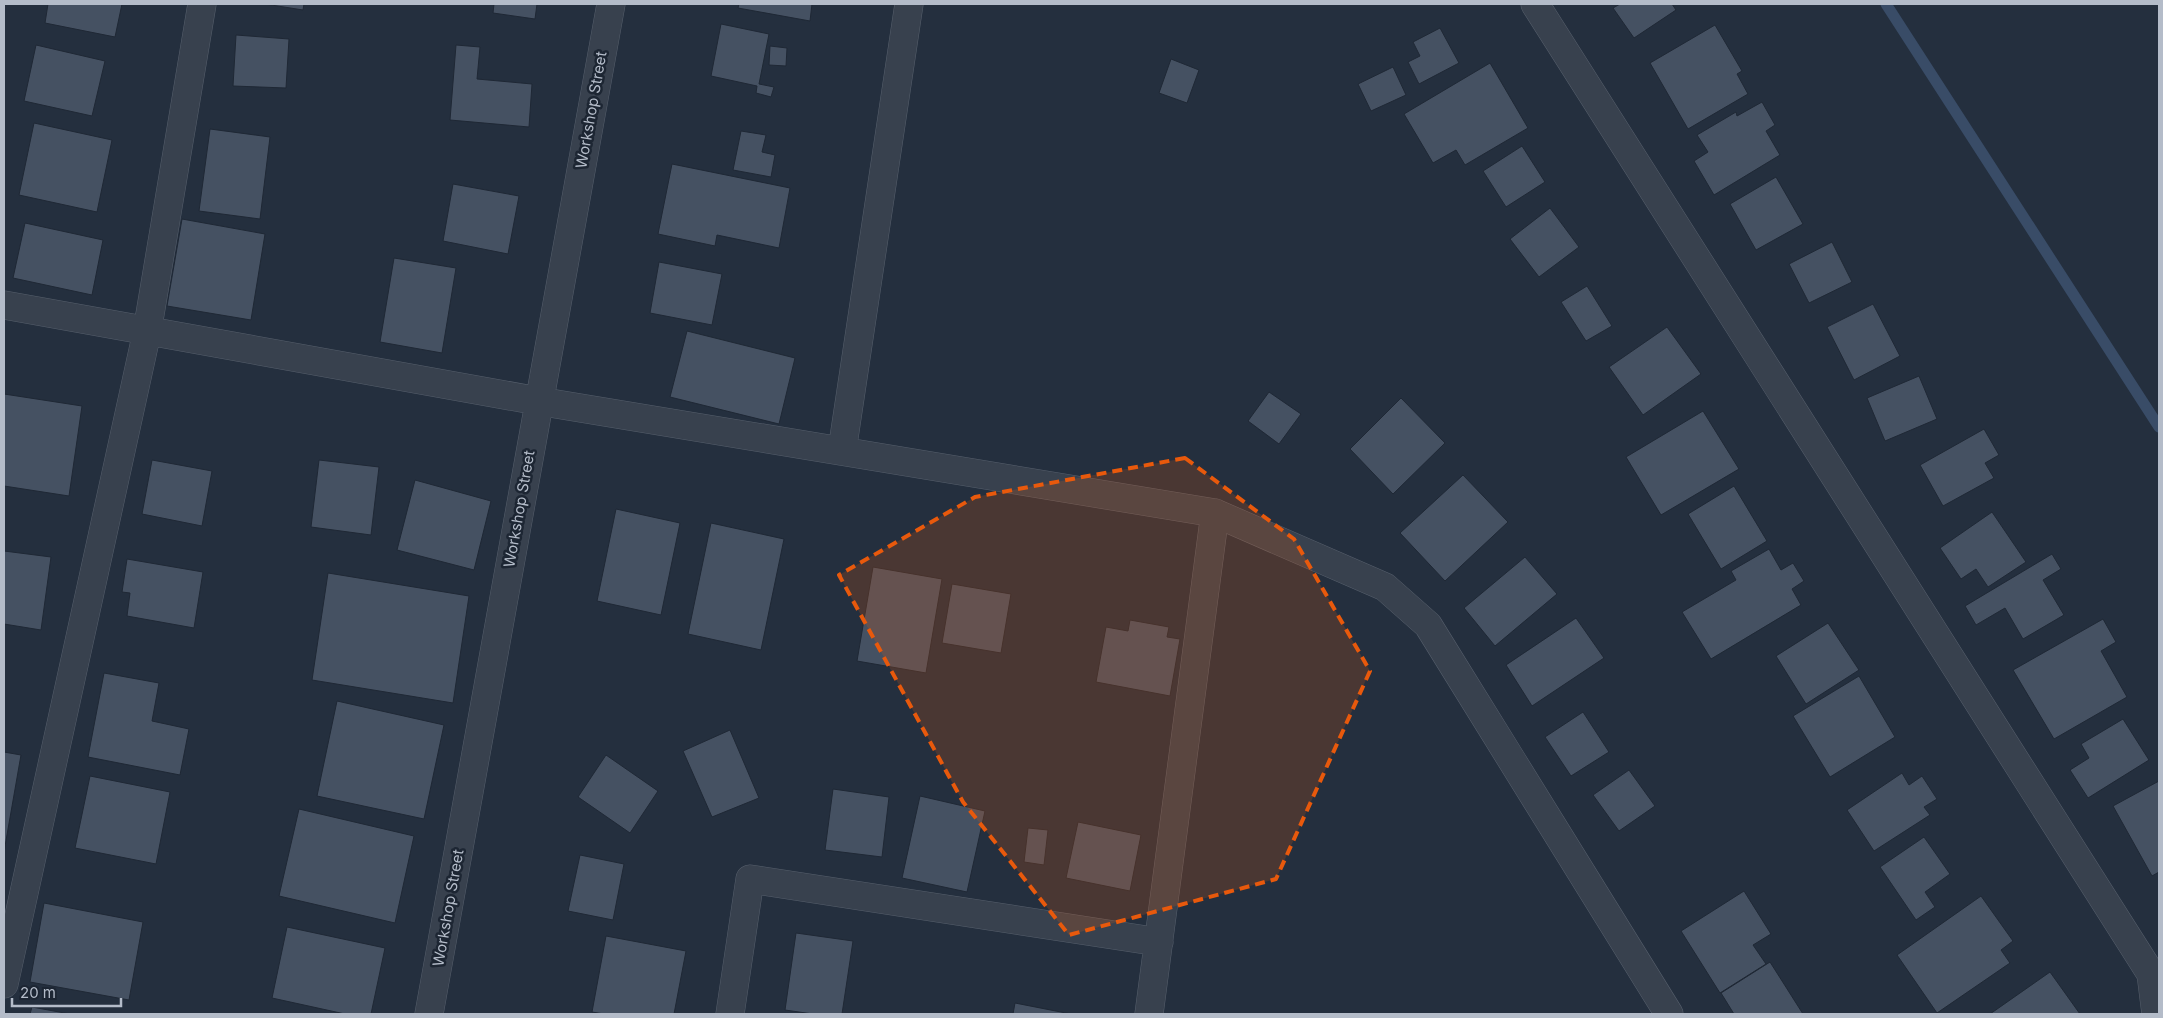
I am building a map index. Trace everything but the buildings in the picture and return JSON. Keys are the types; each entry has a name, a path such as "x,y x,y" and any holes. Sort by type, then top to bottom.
{"street":[{"path":"4,984 147,332 202,4"},
{"name":"Workshop Street","path":"429,1014 610,4"},
{"path":"842,451 909,4"},
{"path":"1535,4 2151,974 2156,1014"},
{"path":"4,305 538,402 1215,512 1385,587 1428,625 1669,1014"},
{"path":"1149,1014 1215,512"},
{"path":"730,1014 750,879 1159,942"}],"highlighted area":[{"path":"1185,458 1294,539 1370,671 1276,879 1069,935 963,802 839,575 975,497"}],"waterway":[{"path":"1886,4 2159,427"}]}
